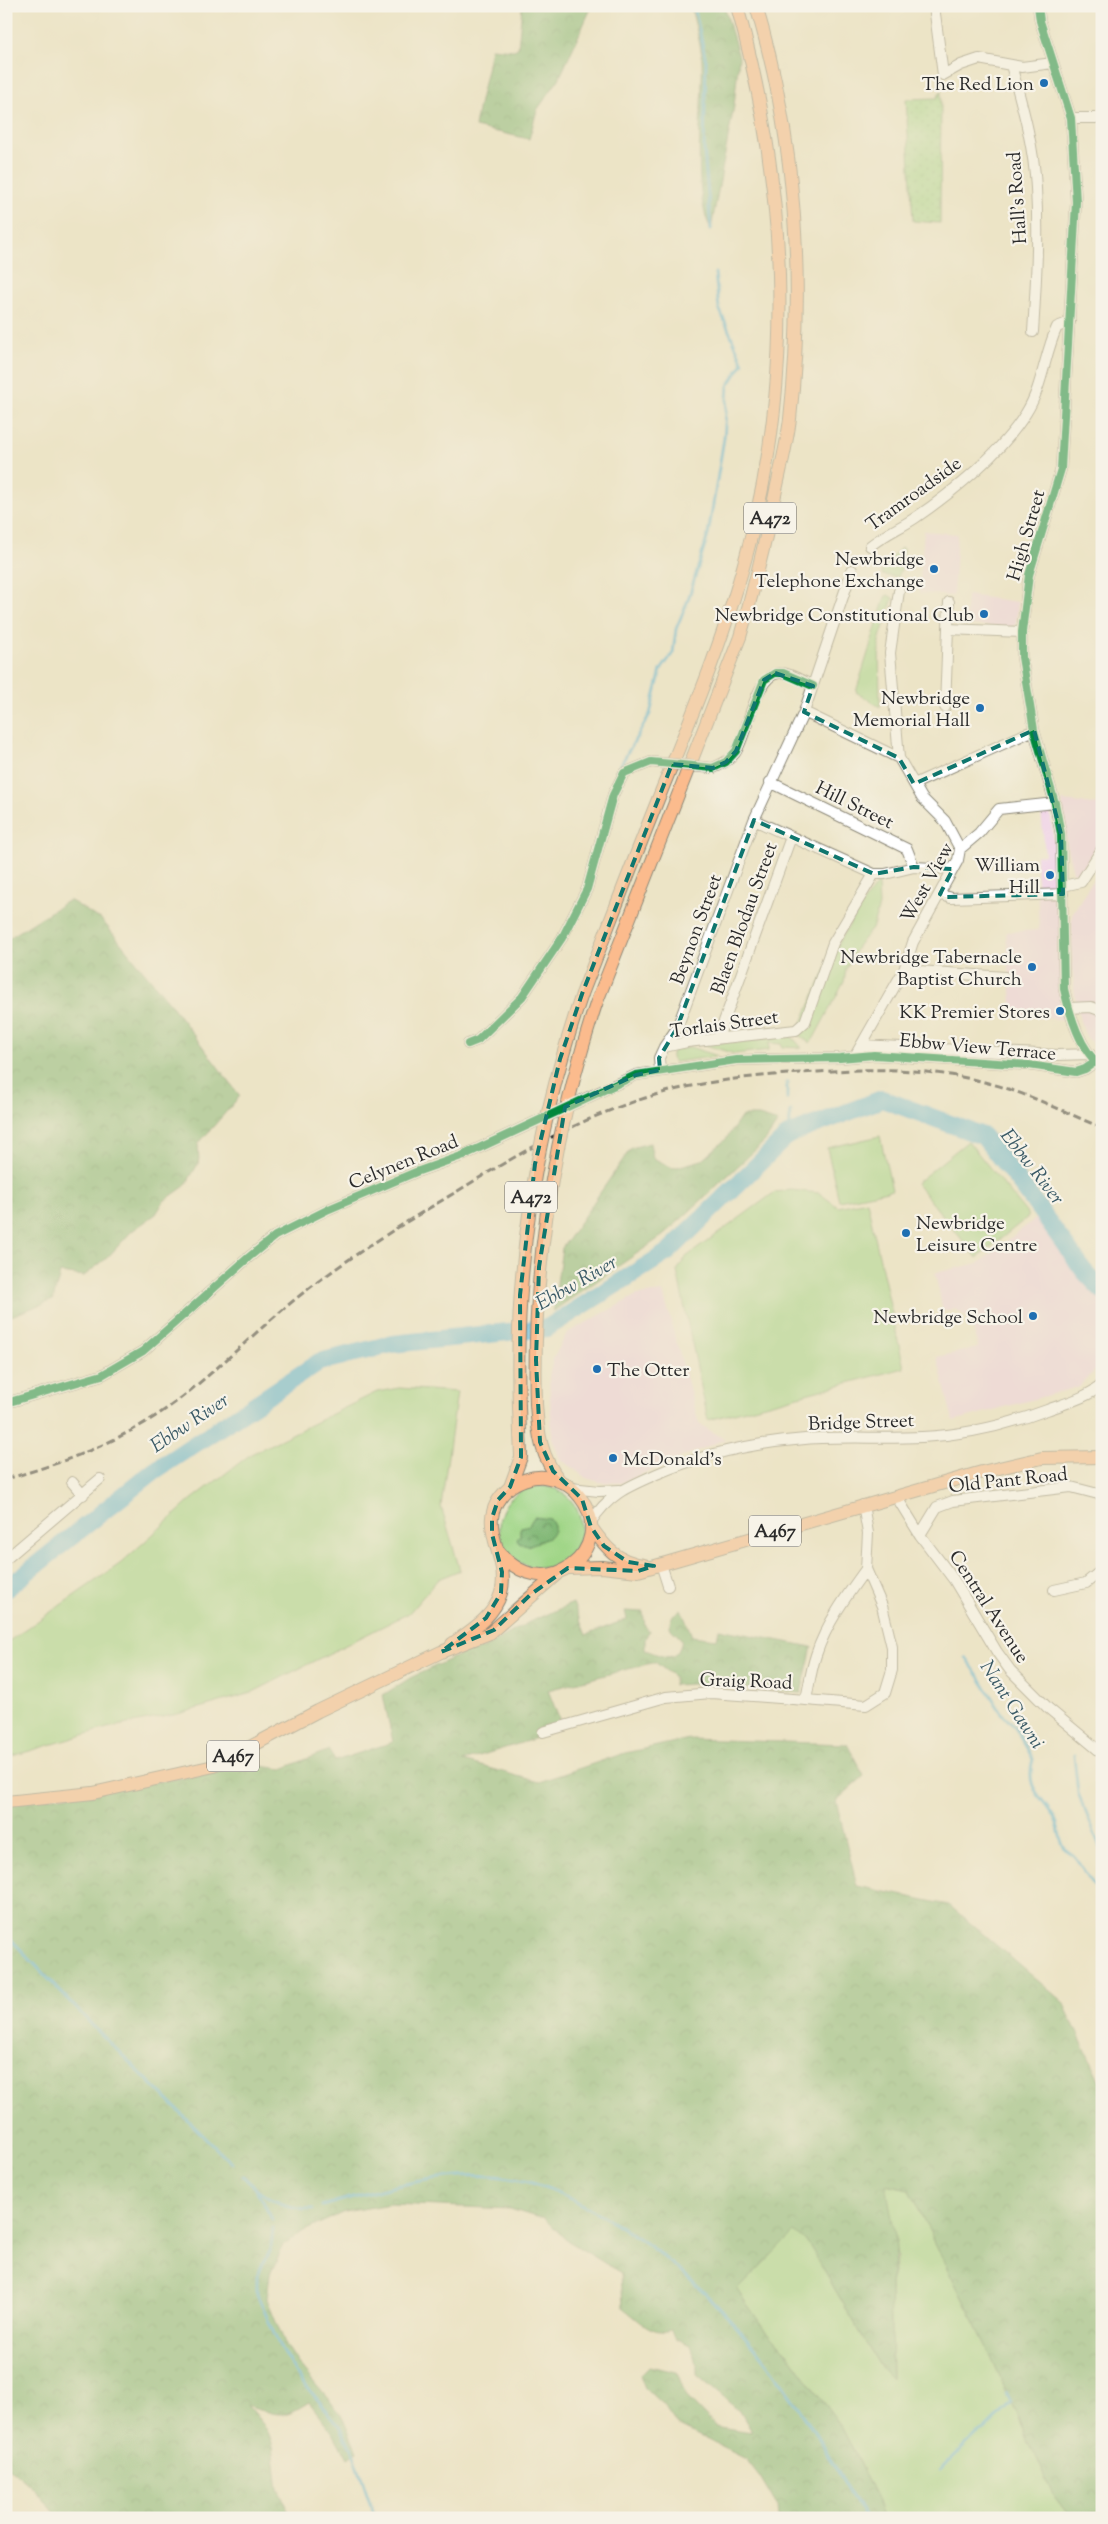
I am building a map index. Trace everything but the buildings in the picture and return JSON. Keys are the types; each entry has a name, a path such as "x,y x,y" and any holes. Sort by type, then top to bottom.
{"main road":[{"name":"A472","path":"497,1550 492,1534 492,1518 498,1500 510,1487 521,1457 519,1407 521,1285 524,1246 535,1164 560,1059 582,994 709,672 750,544 764,478 773,419 779,338 779,247 774,184 765,126 752,57 737,6"},
{"name":"A472","path":"591,1525 586,1506 565,1484 543,1455 538,1430 536,1404 538,1291 546,1207 563,1115 596,1004 740,637 758,575 789,421 796,302 793,213 782,118 756,6"},
{"name":"A467","path":"6,1802 92,1793 214,1766 318,1711 441,1652 494,1630 524,1601 563,1571 602,1567 638,1571 982,1472 1042,1458 1102,1457"},
{"path":"510,1487 520,1482 537,1478 565,1484"},
{"path":"497,1550 508,1564 521,1571 539,1576 563,1571 583,1552 591,1525"},
{"name":"A467","path":"591,1525 613,1555 628,1562 658,1565"},
{"name":"A467","path":"441,1652 486,1618 498,1600 503,1579 497,1550"}],"street":[{"path":"934,6 943,75 979,59 1022,66 1053,64"},
{"name":"High Street","path":"1038,6 1053,64 1070,118 1076,202 1062,469 1029,575 1022,632 1022,657 1034,730 1055,803 1061,834 1064,989 1068,1008 1096,1061"},
{"name":"Hall's Road","path":"1011,65 1028,125 1036,187 1037,262 1033,332"},
{"path":"1070,118 1102,118"},
{"name":"Tramroadside","path":"870,546 886,533 914,518 963,483 1007,439 1027,412 1040,383 1051,340 1057,327 1070,322"},
{"path":"852,570 804,712 899,758"},
{"path":"899,591 890,653 899,758 922,798 946,821 960,850"},
{"path":"945,707 949,602"},
{"path":"948,629 1022,632"},
{"path":"468,1044 478,1040 522,997 562,938 587,889 613,794 624,773 651,762 713,768 726,762 736,751 764,680 776,673 783,672 813,686"},
{"name":"Beynon Street","path":"664,1047 677,1028 754,820 804,712"},
{"path":"914,784 1034,730"},
{"name":"Hill Street","path":"770,782 907,849 914,867"},
{"name":"West View","path":"854,1056 904,970 913,942 953,869 960,850 999,810 1055,803"},
{"path":"754,820 874,874 884,874 914,867 953,869"},
{"name":"Blaen Blodau Street","path":"718,1038 791,837"},
{"path":"940,894 951,898 1063,890 1080,882 1102,849"},
{"name":"Torlais Street","path":"660,1070 659,1058 664,1047 718,1038 796,1030 805,1022 833,943 874,874"},
{"path":"904,970 1005,977"},
{"path":"1068,1008 1091,1007 1102,1011"},
{"path":"861,1045 1058,1055 1096,1061"},
{"name":"Ebbw View Terrace","path":"854,1056 911,1055 1029,1065 1076,1072 1085,1070 1096,1061"},
{"name":"Celynen Road","path":"6,1403 102,1375 143,1351 275,1236 306,1220 416,1172 464,1155 636,1075 736,1060 854,1056"},
{"name":"Bridge Street","path":"591,1525 607,1500 620,1490 684,1462 722,1450 805,1439 924,1437 985,1428 1082,1398 1102,1385"},
{"path":"6,1559 100,1480"},
{"path":"72,1482 83,1495"},
{"name":"Bridge Street","path":"565,1484 598,1491 620,1490"},
{"name":"Old Pant Road","path":"920,1535 932,1512 937,1507 948,1502 1071,1487 1102,1495"},
{"path":"896,1496 920,1535"},
{"path":"806,1700 866,1705 885,1693 892,1670 892,1647 882,1606 866,1569 868,1533 863,1505"},
{"name":"Central Avenue","path":"920,1535 954,1580 997,1652 1010,1670 1048,1708 1102,1753"},
{"path":"658,1565 668,1586"},
{"name":"Graig Road","path":"543,1732 666,1697 711,1694 806,1700 821,1641 843,1602 866,1569"},
{"path":"1054,1590 1086,1583 1102,1570"}],"highlighted area":[{"path":"775,673 813,686 804,712 899,758 914,784 1034,730 1061,834 1063,894 945,897 940,894 953,869 914,867 874,874 754,820 677,1028 659,1058 660,1070 636,1075 565,1107 539,1267 536,1360 540,1442 553,1471 582,1499 591,1527 604,1546 628,1562 654,1566 638,1571 568,1568 530,1595 494,1630 441,1652 486,1618 501,1593 502,1572 492,1534 492,1518 498,1500 510,1487 521,1457 520,1295 535,1164 560,1059 582,994 672,764 713,768 726,762 736,751 764,680"}],"shaded area":[{"path":"924,531 957,534 953,596 919,593"},
{"path":"967,595 1018,602 1016,624 1011,627 965,625"},
{"path":"1062,801 1102,805 1102,839 1079,874 1073,872 1067,848"},
{"path":"1041,810 1050,810 1058,879 1068,1020 1013,1015 1006,932 1039,930 1036,856 1045,855"},
{"path":"1094,878 1102,882 1102,1057 1086,1036 1080,1021 1075,996 1072,961 1072,914"},
{"name":"Newbridge School","path":"1036,1218 1102,1302 1102,1364 1078,1387 953,1421 937,1357 978,1348 971,1320 955,1309 943,1311 935,1273 979,1263"},
{"path":"663,1292 699,1424 725,1439 621,1483 599,1482 586,1478 560,1459 552,1438 549,1377 553,1359 567,1333 637,1295"}],"green space":[{"path":"522,6 592,6 559,79 537,110 529,139 475,127 491,48 514,50 518,48"},
{"path":"691,6 724,6 739,57 734,106 711,229 705,212 699,170 702,59"},
{"path":"941,91 940,223 913,221 906,99 937,98"},
{"path":"901,548 904,550 902,566 898,577 882,575 882,566"},
{"path":"888,595 893,598 879,641 880,707 856,692 885,597"},
{"path":"878,883 879,906 872,929 858,945 846,969 844,982 810,1043 797,1034 842,937"},
{"path":"69,900 101,919 169,1002 240,1096 198,1144 199,1162 185,1186 164,1201 156,1214 132,1231 107,1258 84,1276 60,1273 53,1300 6,1318 6,940"},
{"path":"791,1036 802,1048 782,1047 782,1044 769,1043 769,1050 735,1054 702,1044"},
{"path":"690,1047 718,1056 675,1062 671,1059 673,1051"},
{"path":"742,1116 759,1116 778,1122 766,1140 664,1235 553,1311 562,1248 631,1148 650,1143 653,1158 673,1168 702,1160 726,1139"},
{"path":"880,1136 892,1190 839,1201 827,1148"},
{"path":"968,1141 1029,1216 977,1258 916,1183"},
{"path":"791,1190 819,1193 838,1207 867,1201 904,1368 708,1420 677,1271 686,1257 775,1192"},
{"path":"399,1388 457,1392 441,1506 460,1570 438,1579 409,1613 251,1693 178,1714 107,1728 6,1758 6,1643 121,1563 191,1500 251,1454 377,1392"},
{"path":"540,1486 556,1489 569,1498 578,1511 581,1527 578,1543 569,1556 556,1565 540,1568 524,1565 511,1556 502,1543 499,1527 502,1511 511,1498 524,1489"},
{"path":"534,1517 550,1519 554,1526 554,1531 548,1538 527,1546 519,1543 517,1539 520,1536 520,1530 522,1527 529,1525"},
{"path":"573,1603 586,1635 627,1619 625,1611 643,1612 645,1626 649,1631 645,1639 645,1650 669,1657 677,1652 681,1645 681,1639 670,1627 671,1618 681,1609 692,1636 717,1639 719,1629 812,1647 801,1693 694,1684 674,1685 674,1677 655,1662 548,1690 560,1721 534,1739 463,1761 539,1782 625,1753 689,1739 847,1744 864,1776 836,1801 857,1886 949,1905 1063,2002 1102,2086 1102,2518 1071,2518 1052,2493 990,2354 909,2190 886,2185 897,2247 890,2284 892,2379 881,2368 808,2243 794,2232 737,2290 763,2327 792,2359 841,2426 877,2499 883,2518 778,2518 777,2506 760,2477 746,2459 677,2425 663,2405 645,2388 640,2375 649,2366 677,2372 686,2396 715,2426 751,2432 739,2411 697,2375 697,2363 691,2346 676,2339 672,2330 658,2331 651,2329 623,2308 621,2273 565,2239 544,2217 536,2217 510,2209 391,2204 344,2212 300,2233 284,2245 270,2274 267,2299 285,2343 299,2365 341,2414 357,2452 347,2458 333,2433 309,2402 300,2408 279,2414 247,2405 267,2429 273,2446 278,2489 292,2518 58,2518 28,2484 6,2467 6,1804 215,1773 240,1763 282,1769 329,1750 335,1761 393,1742 383,1695 410,1678 461,1654 484,1648 529,1622"},
{"path":"885,2185 909,2190 990,2354 1052,2493 1071,2518 883,2518 877,2499 841,2426 792,2359 763,2327 737,2290 794,2231 808,2243 881,2368 892,2378 890,2284 897,2256"}],"waterway":[{"path":"694,6 706,61 704,149 711,229"},
{"path":"617,771 650,714 661,670 673,653 676,629 688,600 708,535 724,438 728,386 743,363 719,308 715,273"},
{"path":"787,1082 787,1099"},
{"name":"Ebbw River","path":"6,1589 154,1471 319,1362 392,1344 547,1328 668,1252 788,1135 882,1099 983,1136 1084,1271 1102,1290"},
{"path":"788,1135 791,1111"},
{"name":"Nant Gawni","path":"966,1658 1001,1712 1016,1729 1033,1759 1031,1770 1033,1787 1056,1821 1064,1847 1075,1857 1102,1895"},
{"path":"1074,1756 1078,1793 1102,1852"},
{"path":"6,1934 92,2025 232,2164"},
{"path":"243,2176 258,2190 274,2200 292,2207 313,2209"},
{"path":"322,2206 417,2182 442,2178 491,2176 526,2181 570,2198 601,2215 644,2243 684,2274 721,2309 754,2347 785,2387 813,2430 864,2518"},
{"path":"257,2191 272,2219"},
{"path":"273,2228 271,2247 257,2276 257,2294 279,2345 296,2374 340,2426 354,2455 375,2518"},
{"path":"940,2470 1012,2403 1007,2393"}],"railway":[{"path":"6,1479 80,1454 127,1433 150,1420 192,1389 303,1293 378,1240 532,1148 584,1122 638,1100 703,1084 741,1078 839,1071 903,1070 946,1074 1003,1087 1046,1103 1102,1128"}],"cycle path":[{"path":"1038,6 1040,21 1071,118 1076,202 1061,469 1029,575 1022,632 1022,657 1034,730 1055,803 1061,834 1064,989 1077,1032 1088,1052 1102,1067"},
{"path":"468,1044 478,1040 522,997 562,938 587,889 613,795 624,773 651,762 713,768 726,762 736,751 764,680 775,673 783,673 813,686"},
{"path":"6,1403 102,1375 143,1351 275,1236 329,1209 416,1172 464,1155 636,1075 736,1060 840,1058 874,1055 1029,1065 1076,1072 1085,1069 1095,1062"}],"place":[{"name":"The Red Lion","path":"1044,83"},
{"name":"Newbridge Telephone Exchange","path":"934,569"},
{"name":"Newbridge Constitutional Club","path":"984,614"},
{"name":"Newbridge Memorial Hall","path":"980,708"},
{"name":"William Hill","path":"1050,875"},
{"name":"Newbridge Tabernacle Baptist Church","path":"1032,967"},
{"name":"KK Premier Stores","path":"1060,1011"},
{"name":"Newbridge Leisure Centre","path":"906,1233"},
{"name":"Newbridge School","path":"1033,1316"},
{"name":"The Otter","path":"597,1369"},
{"name":"McDonald's","path":"613,1458"}]}
